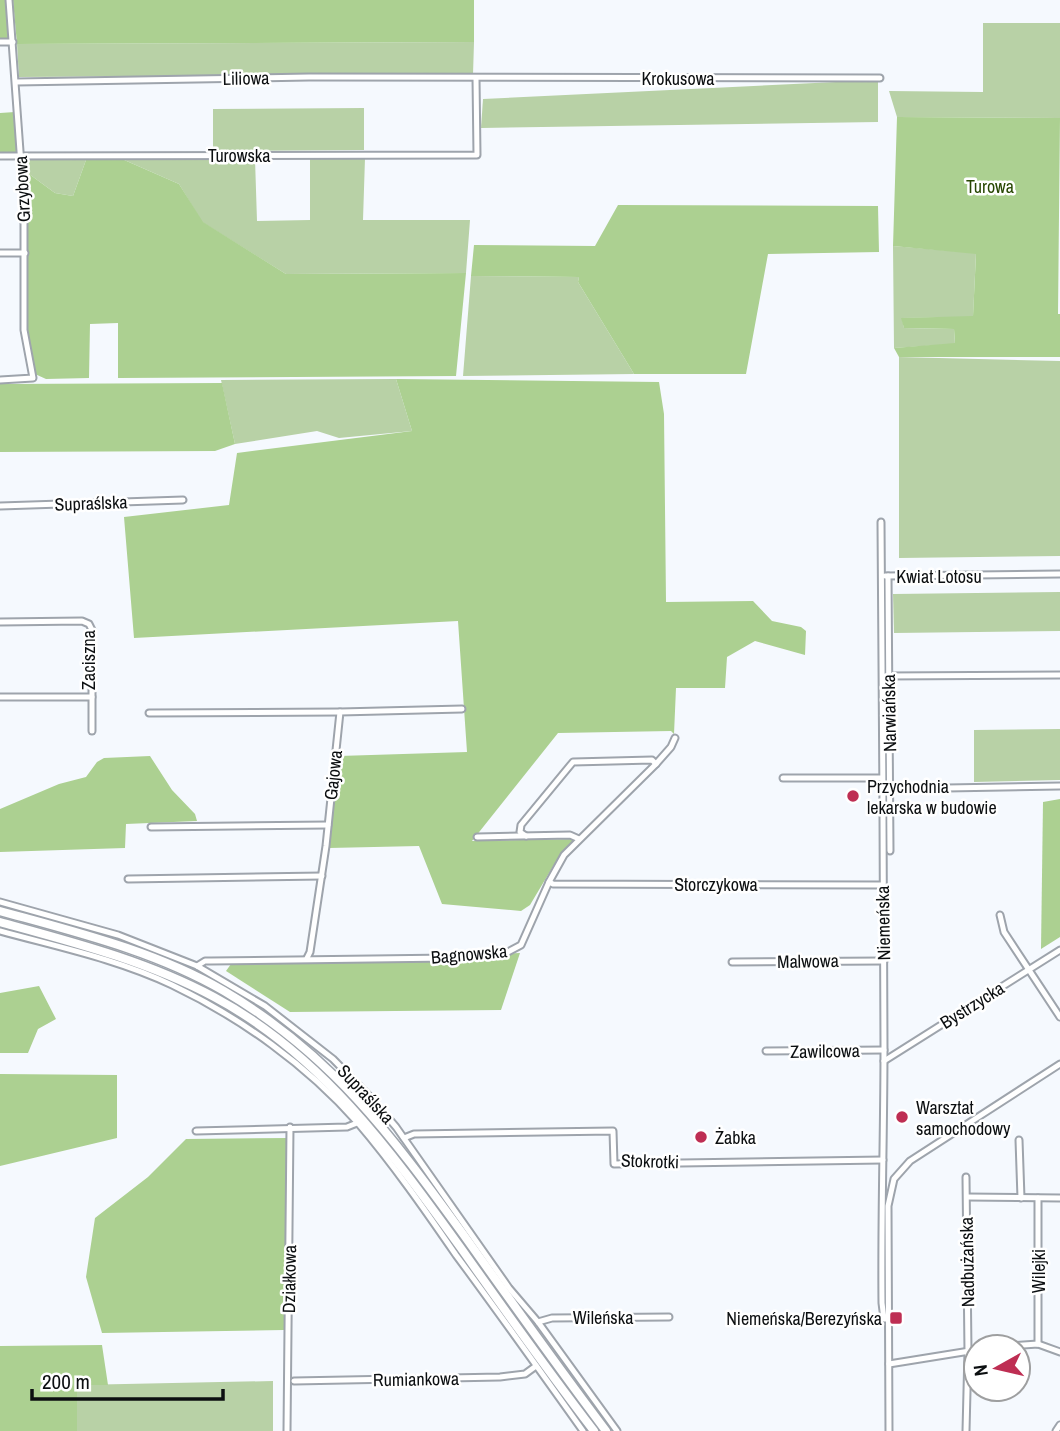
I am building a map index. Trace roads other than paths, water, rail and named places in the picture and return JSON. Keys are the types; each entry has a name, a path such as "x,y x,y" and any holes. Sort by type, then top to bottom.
{"main road":[{"path":"0,911 115,943 178,968 222,989 304,1046 349,1088 398,1145 606,1431"},
{"path":"0,922 113,953 174,978 215,997 252,1020 297,1054 341,1095 391,1151 594,1431"}],"street":[{"name":"Grzybowa","path":"0,380 33,378 23,330 25,253 21,156 9,0"},
{"path":"0,43 13,42"},
{"name":"Liliowa","path":"16,82 476,78"},
{"name":"Krokusowa","path":"476,78 880,78"},
{"name":"Turowska","path":"0,156 477,155 476,78"},
{"path":"0,253 25,253"},
{"name":"Supraślska","path":"0,506 183,500"},
{"name":"Niemeńska","path":"881,522 885,576 882,778 882,1303 884,1319 889,1318"},
{"name":"Kwiat Lotosu","path":"885,576 1060,574"},
{"name":"Zaciszna","path":"0,622 82,621 89,624 92,631 92,697 0,697"},
{"path":"885,676 1060,675"},
{"name":"Narwiańska","path":"885,676 890,851"},
{"path":"92,697 92,731"},
{"path":"149,713 462,709"},
{"name":"Gajowa","path":"307,958 322,876 341,712"},
{"name":"Bagnowska","path":"197,966 211,961 450,958 504,954 521,945 564,855 656,764 675,738"},
{"path":"526,836 520,832 522,825 573,762 652,760 656,764"},
{"path":"783,778 882,778"},
{"path":"882,790 1060,786"},
{"path":"151,827 328,825"},
{"path":"477,837 570,835 579,839"},
{"path":"128,878 322,876"},
{"name":"Storczykowa","path":"549,882 883,885"},
{"name":"Supraślska","path":"0,902 118,934 197,966 265,1006 316,1045 372,1099 404,1138 509,1288 538,1322 617,1431"},
{"path":"1000,915 1004,932 1060,1017"},
{"name":"Supraślska","path":"0,931 110,961 169,984 210,1004 290,1059 357,1123 419,1202 583,1431"},
{"name":"Bystrzycka","path":"884,1061 1060,950"},
{"name":"Malwowa","path":"732,962 884,961"},
{"name":"Zawilcowa","path":"766,1051 884,1050"},
{"name":"Niemeńska","path":"889,1431 890,1190 898,1173 912,1159 1060,1064"},
{"path":"196,1131 346,1127 357,1123"},
{"name":"Działkowa","path":"287,1431 290,1127"},
{"name":"Stokrotki","path":"404,1138 414,1134 613,1131 614,1164 884,1160"},
{"path":"1019,1140 1021,1198"},
{"name":"Nadbużańska","path":"966,1177 968,1333"},
{"path":"967,1197 1060,1198"},
{"name":"Wilejki","path":"1038,1198 1038,1344"},
{"name":"Wileńska","path":"538,1322 552,1318 669,1317"},
{"path":"1032,1344 1060,1352"},
{"path":"889,1364 962,1352"},
{"name":"Rumiankowa","path":"293,1381 500,1377 525,1374 536,1366"},
{"name":"Nadbużańska","path":"966,1431 967,1403"},
{"path":"1056,1431 1060,1425"}],"place":[{"name":"Przychodnia lekarska w budowie","path":"853,796"},
{"name":"Warsztat samochodowy","path":"902,1117"},
{"name":"Żabka","path":"701,1137"},
{"name":"Niemeńska/Berezyńska","path":"896,1318"}],"park label":[{"name":"Turowa","path":"990,186"}]}
